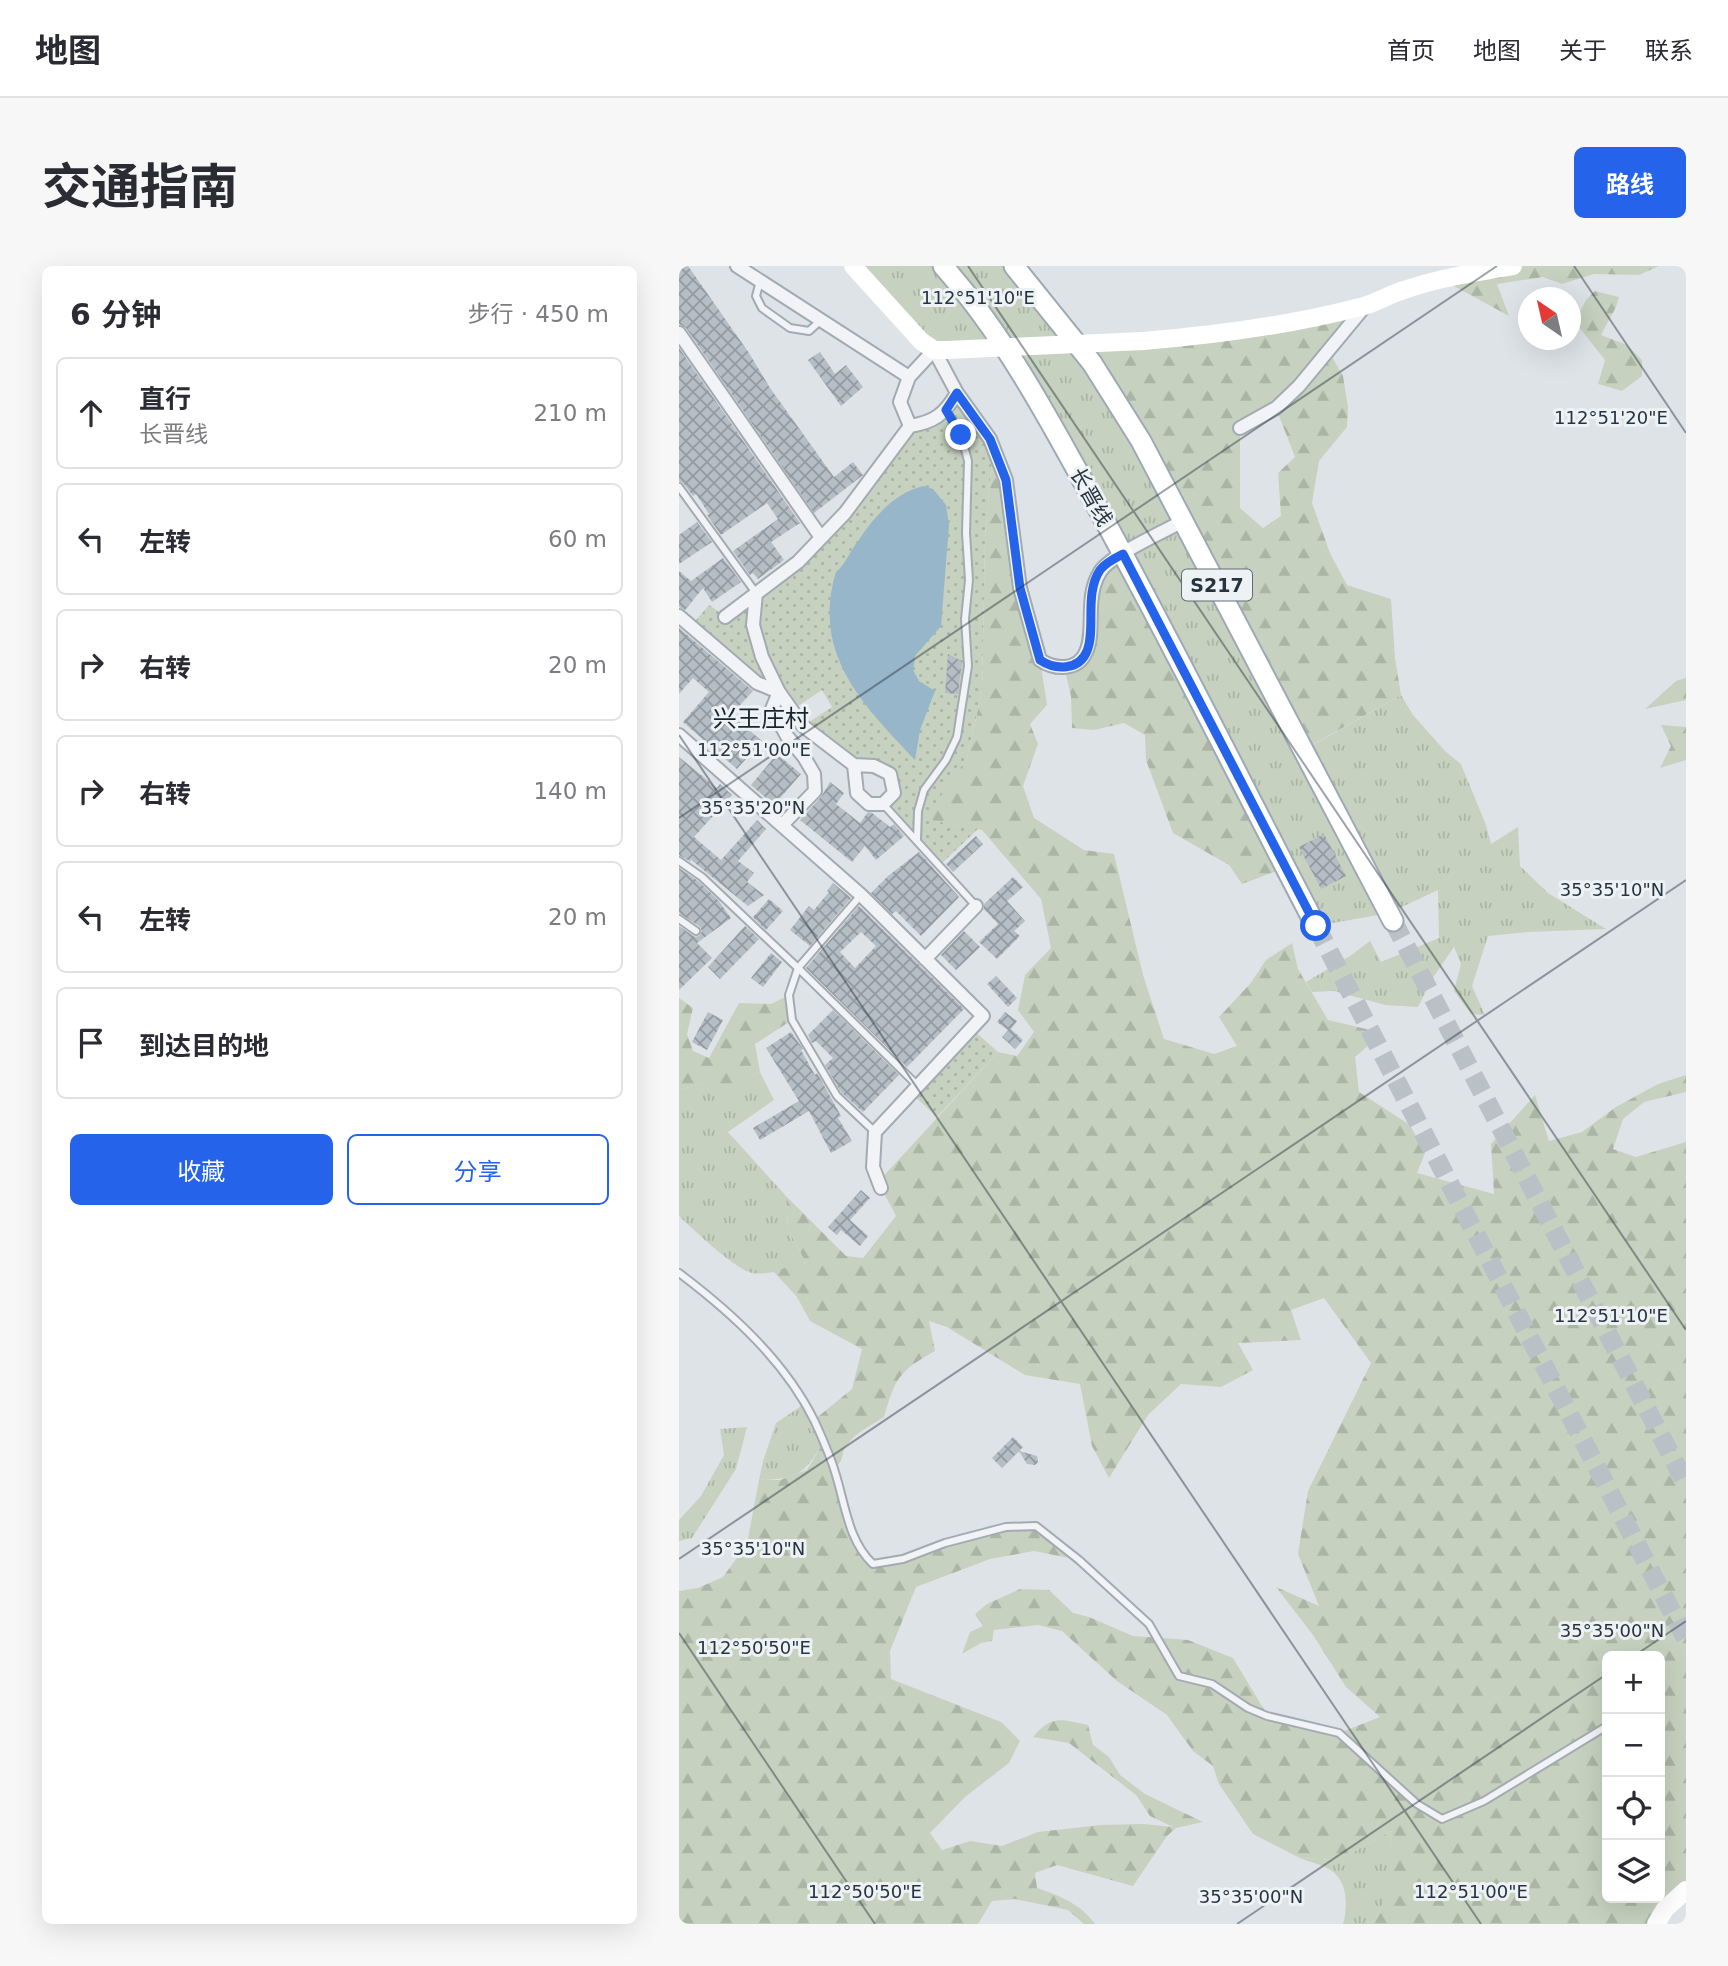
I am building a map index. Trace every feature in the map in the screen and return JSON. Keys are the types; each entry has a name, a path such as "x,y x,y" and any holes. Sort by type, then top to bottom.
{"main road":[{"path":"853,266 921,341 940,350 1222,335 1366,305 1403,290 1450,277 1513,266"},
{"name":"长晋线","path":"943,266 1015,362 1123,554 1316,926"},
{"name":"S217","path":"1014,266 1092,363 1141,441 1393,921"},
{"path":"1656,1924 1665,1909 1686,1890"}],"street":[{"path":"737,266 909,377"},
{"path":"1240,428 1276,408 1299,386 1366,305"},
{"path":"679,333 820,536"},
{"path":"910,426 900,402 909,377 940,350 957,393 990,439 1006,480 1020,588 1040,660 1049,665 1064,667 1079,663 1087,650 1090,604 1100,570 1183,521"},
{"path":"725,617 798,562 820,536 845,513 910,426 933,420 946,410 957,393"},
{"path":"756,593 753,625 762,657 779,692 803,726 854,765 874,766 890,774 894,793 883,804 869,804 857,793 854,765"},
{"path":"679,616 757,683 779,692"},
{"path":"779,692 772,709 814,774 815,791 782,825"},
{"path":"679,735 861,895 983,1016 875,1132 873,1167 881,1188"},
{"path":"925,959 976,906"}],"lane":[{"path":"761,280 756,296 762,308 790,328 809,331 822,320"},
{"path":"917,840 918,811 924,790 946,760 957,737 968,666 965,619 969,580 968,461 961,435 946,410"},
{"path":"679,487 756,593"},
{"path":"883,804 976,906"},
{"path":"679,861 702,877 917,1086"},
{"path":"861,895 797,968 789,995 792,1020 837,1096 875,1132"},
{"path":"679,919 695,931"},
{"path":"679,1273 750,1332 783,1372 814,1420 834,1469 859,1551 873,1564 903,1559 1006,1527 1036,1526 1079,1560 1149,1624 1179,1676 1212,1684 1248,1708 1268,1716 1339,1733 1417,1804 1442,1819 1483,1801 1602,1729"}],"green space":[{"path":"853,266 1014,266 1092,363 1304,750 1401,695 1413,715 1445,751 1461,764 1491,844 1518,827 1520,866 1548,893 1606,929 1488,936 1472,986 1485,1015 1471,1014 1454,991 1461,964 1454,947 1434,976 1418,1007 1385,1005 1334,991 1312,992 1306,982 1370,941 1381,962 1439,938 1438,890 1389,913 1316,926 1120,549 1003,346 934,350"},
{"path":"1513,266 1659,266 1639,275 1594,274 1562,284 1543,277 1497,284 1509,316 1441,279"},
{"path":"1595,291 1619,297 1601,335 1627,345 1642,360 1642,376 1622,391 1598,384 1605,360 1581,330 1581,310"},
{"path":"1366,305 1328,350 1343,376 1348,407 1347,427 1319,461 1312,503 1330,553 1347,585 1391,599 1395,658 1401,695 1303,750 1141,441 1073,344","holes":["1276,408 1295,457 1278,473 1281,516 1263,528 1240,508 1240,429"]},
{"path":"957,393 993,448 985,538 982,691 967,758 925,819 978,829 940,865 883,804 894,793 890,774 854,765 803,726 832,707 822,690 792,710 691,626 709,605 725,616 798,562 910,426 920,424"},
{"path":"993,448 1040,660 1047,705 1030,724 1038,744 1023,786 1034,818 1084,850 1114,854 1143,975 1164,1039 1214,1054 1237,1046 1219,1017 1250,984 1266,960 1292,943 1298,969 1328,1020 1383,1033 1355,1057 1359,1092 1410,1125 1425,1153 1417,1173 1494,1194 1491,1144 1535,1095 1549,1141 1582,1132 1616,1107 1658,1084 1686,1075 1686,1092 1644,1102 1623,1119 1613,1149 1636,1157 1686,1142 1686,1890 1656,1924 1371,1924 1388,1891 1391,1831 1338,1860 1300,1858 1253,1834 1219,1784 1213,1766 1193,1751 1167,1715 1117,1681 1062,1631 1038,1625 994,1630 992,1641 981,1643 962,1654 970,1632 983,1626 975,1614 987,1604 1020,1589 1049,1590 1073,1613 1133,1636 1188,1640 1233,1658 1268,1716 1339,1733 1380,1717 1346,1687 1313,1635 1276,1587 1319,1606 1298,1554 1308,1491 1371,1363 1324,1298 1291,1310 1301,1340 1238,1343 1253,1370 1221,1387 1181,1384 1148,1415 1109,1478 1092,1446 1080,1384 1025,1375 947,1327 929,1321 935,1351 900,1377 884,1417 851,1440 834,1469 859,1551 873,1564 903,1559 1006,1527 1036,1526 1079,1560 1034,1551 990,1559 916,1587 890,1651 891,1679 1001,1722 1020,1741 1009,1763 965,1797 930,1833 942,1850 970,1841 1002,1846 1038,1832 1101,1825 1143,1824 1173,1827 1150,1816 1136,1795 1069,1743 1033,1737 1046,1725 1058,1720 1088,1725 1093,1745 1109,1757 1120,1775 1145,1794 1203,1822 1176,1828 1167,1836 1133,1886 1057,1865 1035,1873 1037,1888 1077,1906 1095,1924 1084,1924 1068,1910 1015,1899 992,1901 978,1924 679,1924 679,1591 698,1588 723,1577 747,1544 759,1480 780,1480 807,1470 823,1443 814,1420 852,1389 862,1349 810,1321 797,1297 773,1271 806,1263 788,1229 786,1196 846,1256 863,1258 896,1216 878,1182 998,1052 1017,1056 1034,1032 1018,1010 1025,975 1051,948 1041,899 982,830 924,819 967,758 982,691 985,538"},
{"path":"1123,554 1285,868 1242,884 1229,865 1173,833 1146,760 1145,735 1124,723 1094,730 1072,728 1071,696 1064,667 1079,663 1094,586"},
{"path":"1686,678 1686,700 1645,709 1676,681"},
{"path":"1661,725 1686,727 1686,760 1660,768 1671,746"},
{"path":"789,995 792,1020 755,1044 760,1072 717,1100 704,1083 679,1090 679,998 693,1008 687,1034 693,1051 709,1058 739,1003 771,1004"},
{"path":"971,1028 998,1052 937,1117 911,1093"},
{"path":"760,1072 774,1100 728,1132 786,1196 788,1229 806,1263 759,1274 735,1264 679,1216 679,1090 704,1083 717,1099"},
{"path":"804,1404 823,1443 810,1462 798,1473 783,1478 759,1480 776,1423"},
{"path":"747,1427 736,1469 692,1538 679,1541 679,1520 701,1496 724,1455 720,1429"},
{"path":"1391,1831 1390,1880 1379,1913 1371,1924 1343,1924 1346,1903 1341,1882 1329,1869 1300,1858 1338,1860"}],"water":[{"path":"924,486 933,489 946,505 949,525 941,626 915,656 913,670 919,681 935,691 920,730 915,760 877,719 847,676 836,653 830,628 830,601 836,572 871,523 895,500"}],"building":[{"path":"679,266 688,266 834,477 853,462 863,475 814,513 686,328 679,324"},
{"path":"679,348 800,523 771,542 784,560 758,579 753,573 750,575 733,551 778,519 767,503 721,535 696,494 693,496 679,481"},
{"path":"820,352 835,374 846,365 863,387 841,406 808,360"},
{"path":"697,522 712,542 679,564 679,535"},
{"path":"723,558 741,582 712,602 703,588 685,610 679,607 679,571 691,581"},
{"path":"679,628 753,691 731,715 762,741 737,769 683,722 709,692 693,678 679,694"},
{"path":"948,654 962,661 958,694 945,693"},
{"path":"777,754 801,774 774,805 751,785"},
{"path":"679,757 717,788 720,784 732,795 694,837 721,860 757,820 766,829 738,861 754,873 747,882 764,895 748,906 690,859 691,862 679,855"},
{"path":"830,782 844,793 836,804 860,823 868,812 872,813 890,827 894,824 904,836 876,860 865,846 852,862 800,820 821,797"},
{"path":"1324,834 1346,876 1321,889 1299,847"},
{"path":"976,836 983,844 953,872 946,864"},
{"path":"919,852 959,897 921,936 896,911 892,914 871,893"},
{"path":"679,868 718,900 731,918 697,943 712,958 679,990 679,926 695,937 702,931 679,913"},
{"path":"1013,877 1023,887 1007,901 1025,921 1014,931 1020,936 997,959 979,942 998,924 984,909 984,904"},
{"path":"833,883 851,898 810,946 790,930 809,906 814,910"},
{"path":"769,899 783,911 766,930 753,917"},
{"path":"859,906 964,1009 907,1067 806,968","holes":["861,932 876,946 855,968 840,952"]},
{"path":"745,926 759,939 720,979 708,967"},
{"path":"964,931 980,947 956,970 941,955"},
{"path":"771,953 782,962 763,987 751,978"},
{"path":"996,976 1017,998 1008,1007 987,984"},
{"path":"833,1010 899,1075 863,1112 841,1092 825,1065 833,1058 816,1041 812,1043 808,1035"},
{"path":"708,1012 723,1020 707,1050 692,1042"},
{"path":"1005,1012 1017,1021 1011,1029 1023,1040 1015,1049 1002,1037 1008,1030 997,1022"},
{"path":"791,1032 803,1049 801,1050 815,1075 817,1073 825,1087 841,1116 838,1118 852,1141 831,1153 809,1111 760,1140 753,1128 799,1101 766,1048"},
{"path":"861,1190 870,1198 850,1220 868,1236 860,1246 841,1230 837,1235 828,1227"},
{"path":"1013,1437 1023,1447 1002,1468 992,1458"},
{"path":"1019,1451 1037,1456 1038,1462 1035,1465 1027,1464"}],"tunnel":[{"path":"1393,921 1686,1484"},
{"path":"1316,926 1686,1639"}],"district":[{"name":"兴王庄村","path":"761,719"}],"route":[{"path":"961,435 946,410 957,393 990,439 1006,480 1011,536 1020,588 1040,660 1049,665 1064,667 1079,663 1087,650 1090,604 1100,570 1123,554 1316,926"}]}
